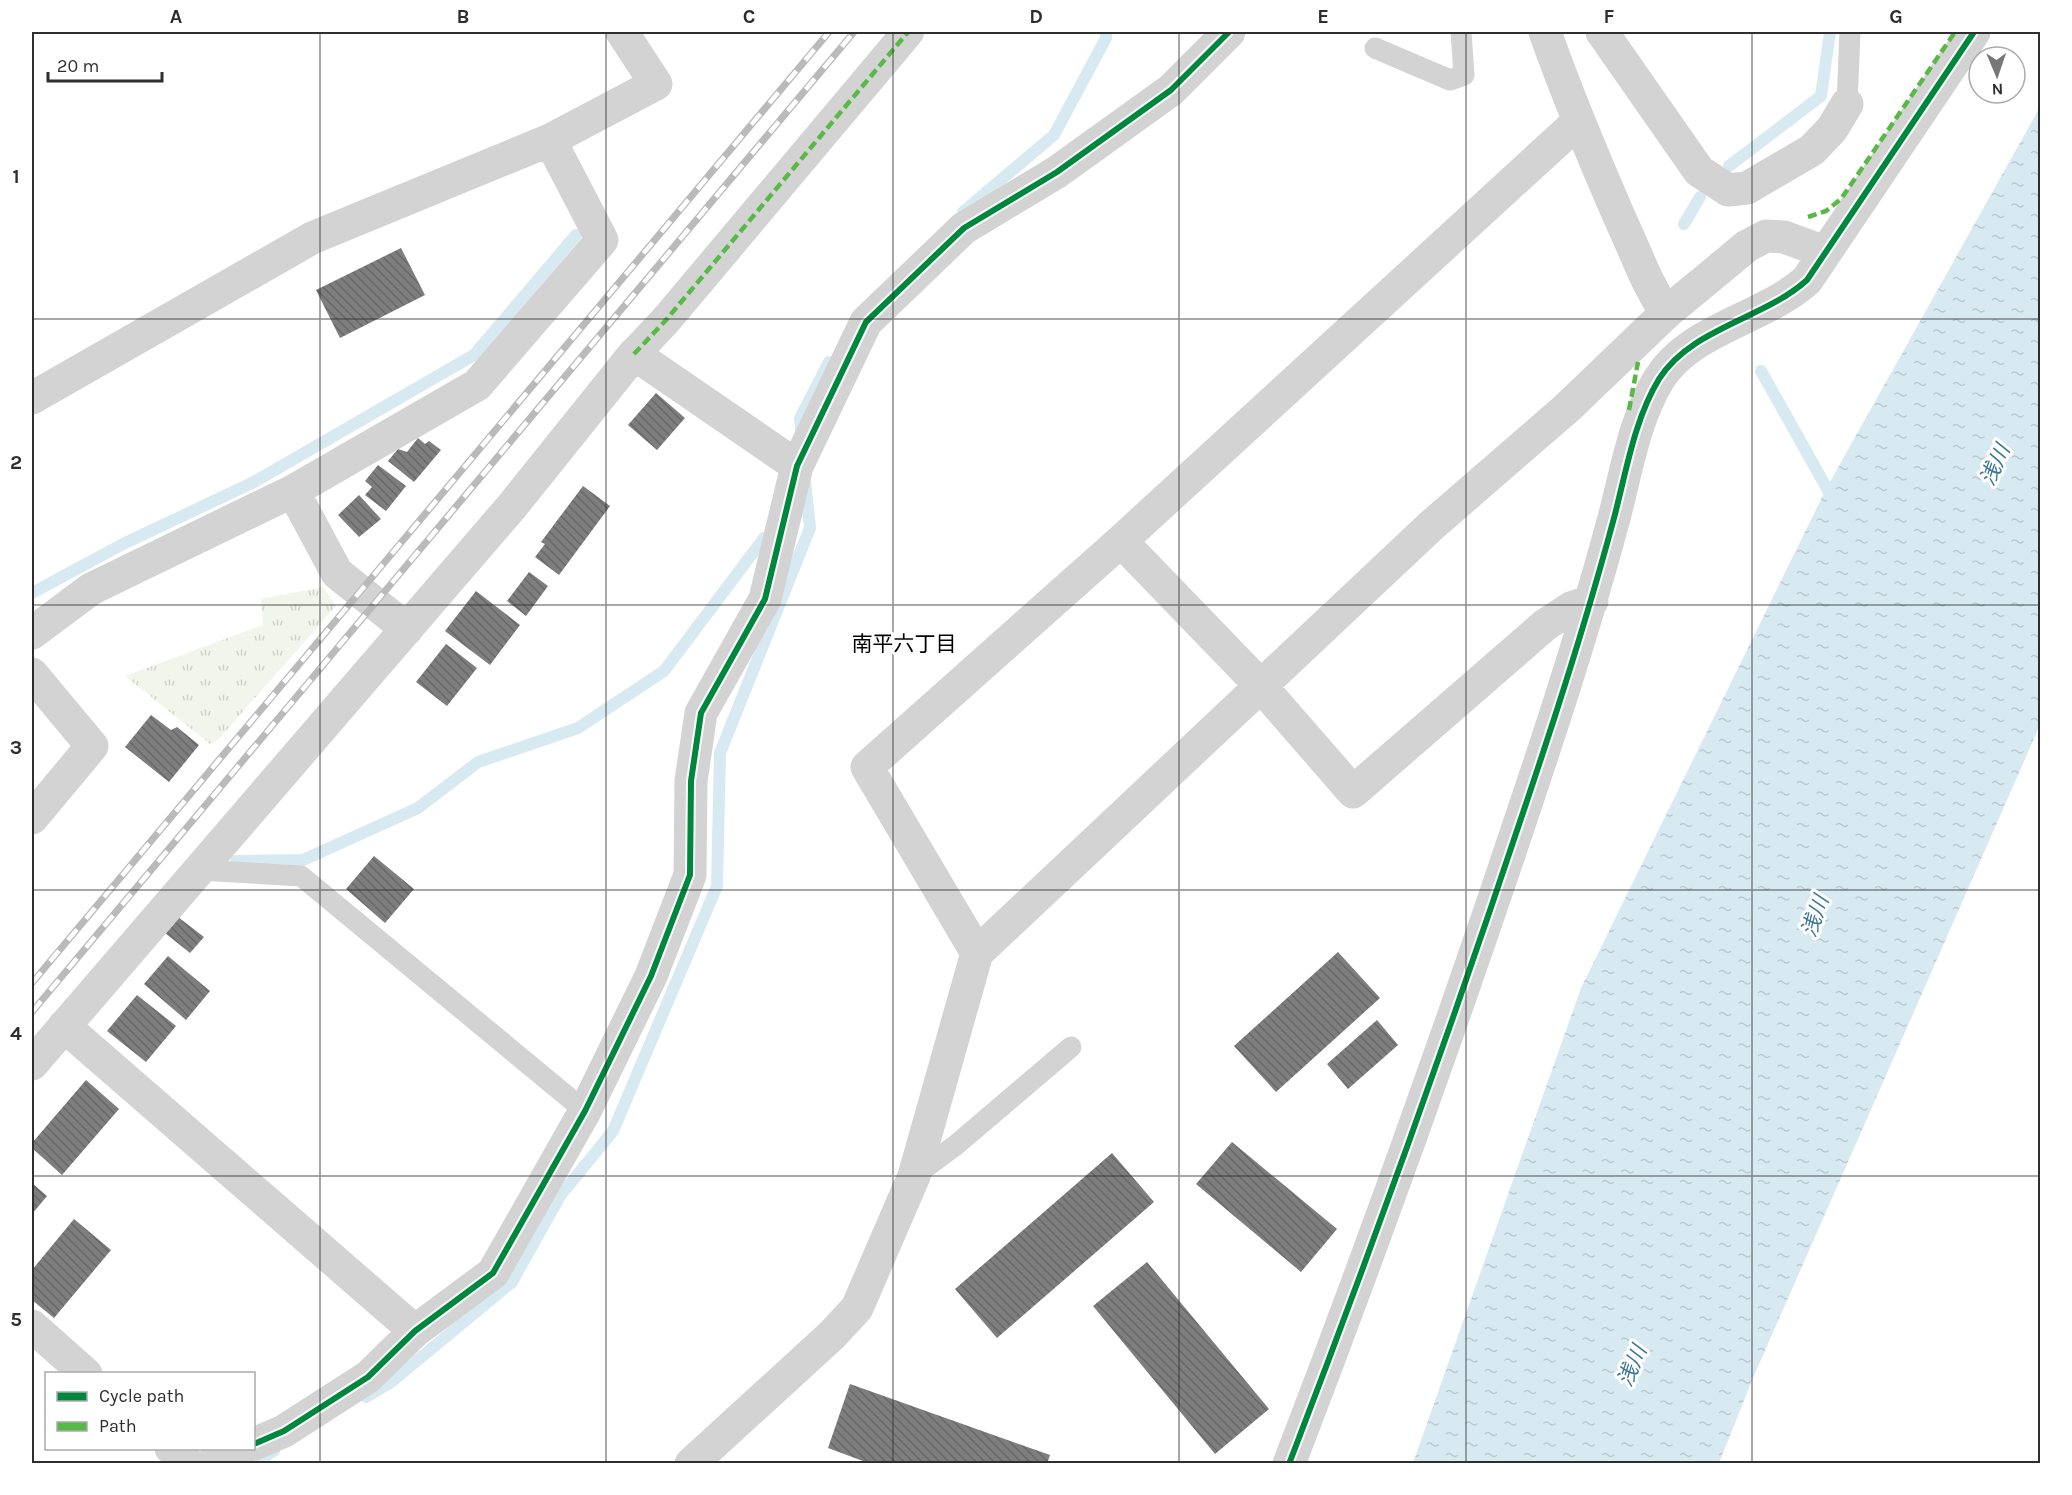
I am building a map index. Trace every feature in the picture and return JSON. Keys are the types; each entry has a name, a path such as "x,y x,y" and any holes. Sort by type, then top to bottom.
{"street":[{"path":"32,398 312,238 550,140 656,84 622,32"},
{"path":"32,1064 513,505 634,354 666,320 908,32"},
{"path":"255,1444 284,1431 368,1377 415,1331 493,1273 585,1111 651,976 690,875 691,781 701,713 765,599 797,466 866,322 964,228 1057,172 1170,90 1229,32"},
{"path":"1545,32 1578,122 1647,284 1666,313"},
{"path":"1602,32 1699,171 1728,190 1747,188 1812,150 1832,129 1846,104"},
{"path":"1289,1464 1440,1055 1592,601 1639,426 1660,379 1675,360 1700,342 1788,297 1807,280 1974,32"},
{"path":"977,952 867,767 1121,541 1578,122"},
{"path":"32,633 91,589 293,491 477,386 602,240 550,140"},
{"path":"691,1464 832,1335 857,1308 914,1176 977,952 1432,525 1567,408 1666,313 1747,246 1766,236 1784,237 1825,252"},
{"path":"634,354 797,466"},
{"path":"293,491 337,573 407,629"},
{"path":"1121,541 1260,685 1353,792 1545,625 1570,608 1592,601"},
{"path":"32,674 92,746 32,818"},
{"path":"64,1026 415,1331"},
{"path":"32,1326 84,1372"},
{"path":"172,1450 189,1464"},
{"path":"211,1464 242,1450"}],"lane":[{"path":"1375,48 1450,80 1464,75 1461,32"},
{"path":"1846,104 1850,32"},
{"path":"200,870 301,876 585,1111"},
{"path":"914,1176 956,1145 1071,1047"}],"green space":[{"path":"323,587 336,606 218,740 210,744 125,676 263,625 261,599"}],"water":[{"name":"浅川","path":"2040,107 2040,725 1753,1378 1719,1463 1413,1463 1581,988 1826,489"}],"building":[{"path":"401,248 425,295 340,338 316,290"},
{"path":"656,393 685,418 657,450 628,425"},
{"path":"418,438 425,444 429,441 441,450 414,482 388,461 398,449 407,452"},
{"path":"378,465 406,486 386,511 365,495 372,487 365,481"},
{"path":"583,486 610,506 559,575 535,557 545,544 541,542"},
{"path":"359,495 381,519 359,537 338,515"},
{"path":"529,572 548,586 526,616 507,601"},
{"path":"476,591 520,625 490,665 445,631"},
{"path":"446,644 477,668 447,706 416,682"},
{"path":"151,715 171,730 177,727 199,745 169,782 125,747"},
{"path":"374,856 414,889 385,923 346,889"},
{"path":"178,917 204,937 190,953 165,933"},
{"path":"1338,952 1380,998 1276,1092 1234,1046"},
{"path":"168,956 210,991 186,1020 144,984"},
{"path":"137,995 176,1026 146,1062 107,1031"},
{"path":"1377,1020 1398,1045 1348,1089 1327,1064"},
{"path":"86,1080 119,1109 62,1175 32,1148 32,1143"},
{"path":"1232,1142 1337,1229 1301,1272 1196,1184"},
{"path":"1112,1153 1154,1202 997,1338 955,1289"},
{"path":"32,1183 47,1196 32,1214"},
{"path":"74,1219 111,1250 54,1318 32,1300 32,1270"},
{"path":"1147,1262 1269,1409 1215,1454 1093,1306"},
{"path":"850,1384 1050,1455 1047,1464 871,1464 828,1448"}],"waterway":[{"path":"963,212 1054,135 1106,38 1106,32"},
{"path":"1729,166 1821,96 1830,32"},
{"path":"1684,224 1700,197"},
{"path":"32,593 123,544 254,482 474,355 576,235"},
{"path":"802,437 800,418 829,362"},
{"path":"1761,371 1834,501"},
{"path":"366,1397 391,1382 512,1282 560,1196 613,1131 717,886 720,753 810,528 805,481"},
{"path":"236,861 303,860 418,808 478,762 578,728 664,671 764,538"},
{"path":"253,1464 274,1451"}],"railway":[{"path":"32,983 829,32"},
{"path":"32,1012 854,32"}],"marked path":[{"path":"634,354 666,320 908,32"},
{"path":"1808,217 1826,211 1841,199 1955,32"},
{"path":"1629,410 1638,362"}],"cycle path":[{"path":"255,1444 284,1431 368,1377 415,1331 493,1273 585,1111 651,976 690,875 691,781 701,713 765,599 797,466 866,322 964,228 1057,172 1171,90 1229,32"},
{"path":"1289,1464 1393,1185 1524,810 1571,667 1637,429 1650,395 1673,362 1690,348 1770,305 1807,280 1974,32"}],"district":[{"name":"南平六丁目","path":"904,644"}]}
